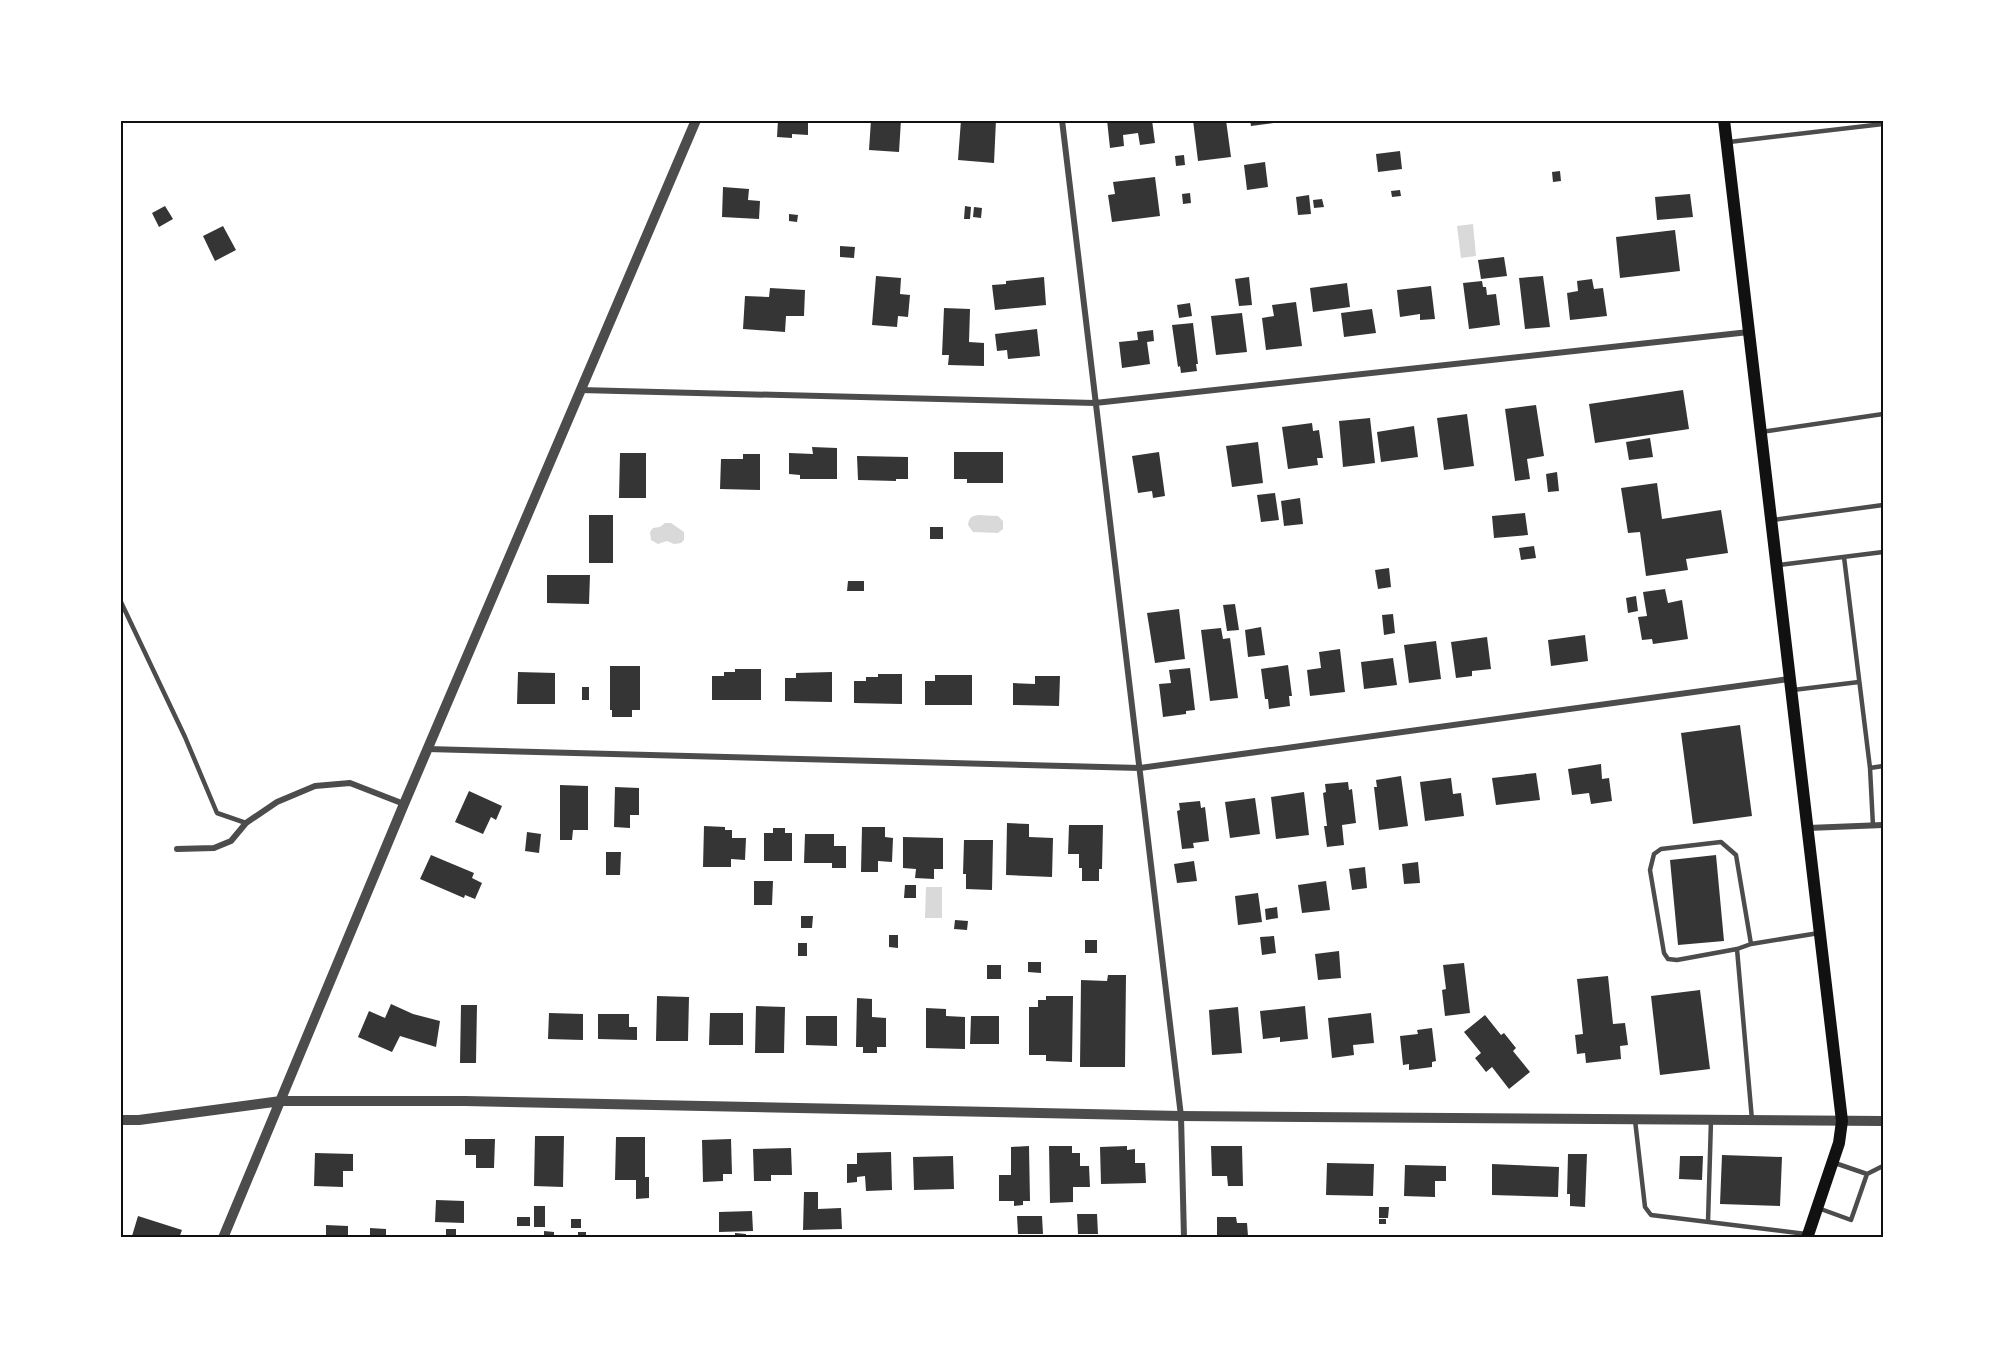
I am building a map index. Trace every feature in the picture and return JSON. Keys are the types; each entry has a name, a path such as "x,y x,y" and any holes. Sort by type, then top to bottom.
{"main road":[{"path":"1724,120 1842,1121 1839,1143 1808,1236"}],"street":[{"path":"223,1238 427,749 696,120"},
{"path":"1062,120 1181,1116 1184,1238"},
{"path":"580,390 1095,403 1749,332"},
{"path":"427,749 1140,768 1790,685"},
{"path":"177,849 214,848 231,841 246,823 277,802 315,786 350,783 404,804"},
{"path":"1807,828 1883,825"},
{"path":"120,1120 139,1120 281,1101 477,1101 1181,1116 1883,1121"}],"lane":[{"path":"1726,143 1883,124"},
{"path":"1760,432 1883,414"},
{"path":"1771,520 1883,505"},
{"path":"1776,565 1883,552"},
{"path":"1844,557 1870,768 1873,826"},
{"path":"120,600 185,737 217,813 246,823"},
{"path":"1790,685 1859,682"},
{"path":"1870,768 1883,766"},
{"path":"1750,944 1736,855 1721,842 1661,849 1654,855 1650,870 1664,953 1668,959 1820,933"},
{"path":"1737,949 1752,1120"},
{"path":"1635,1120 1645,1207 1651,1215 1808,1236"},
{"path":"1708,1221 1712,1120"},
{"path":"1833,1162 1867,1174"},
{"path":"1817,1208 1851,1220 1867,1174 1883,1166"}],"shaded area":[{"path":"1473,224 1476,256 1461,258 1457,226"},
{"path":"978,515 998,516 1003,521 1003,529 998,533 973,532 968,525 969,521"},
{"path":"671,523 684,532 684,540 681,543 674,544 667,541 658,544 651,540 650,532 653,528"},
{"path":"926,887 942,887 942,918 925,918"}],"building":[{"path":"778,120 808,120 808,135 792,134 792,138 777,137"},
{"path":"871,120 901,120 899,152 869,150"},
{"path":"961,120 996,120 994,163 958,160"},
{"path":"1107,120 1152,120 1155,143 1140,145 1138,133 1123,135 1124,146 1110,148"},
{"path":"1193,120 1226,120 1231,157 1198,161"},
{"path":"1250,120 1281,120 1281,122 1251,126"},
{"path":"1400,151 1402,169 1378,172 1376,154"},
{"path":"1184,155 1185,165 1176,166 1175,156"},
{"path":"1265,162 1268,187 1247,190 1244,165"},
{"path":"1560,171 1561,181 1553,182 1552,172"},
{"path":"1155,177 1160,216 1112,222 1108,195 1115,194 1113,182"},
{"path":"723,187 749,189 748,200 760,201 759,219 722,217"},
{"path":"1400,190 1401,196 1392,197 1391,191"},
{"path":"1190,193 1191,203 1183,204 1182,194"},
{"path":"1690,194 1693,217 1657,220 1655,197"},
{"path":"1309,195 1311,214 1298,215 1296,197"},
{"path":"1322,199 1324,207 1314,208 1313,200"},
{"path":"165,206 173,219 159,227 152,213"},
{"path":"965,206 971,207 970,219 964,219"},
{"path":"974,207 982,208 981,218 973,217"},
{"path":"789,214 798,215 797,222 789,221"},
{"path":"223,226 236,250 215,261 203,236"},
{"path":"1675,230 1680,271 1620,278 1616,237"},
{"path":"840,246 855,247 854,258 840,257"},
{"path":"1504,257 1507,276 1481,279 1478,260"},
{"path":"876,276 901,278 900,294 910,295 908,317 898,316 897,327 872,325"},
{"path":"1543,276 1550,327 1525,329 1519,278"},
{"path":"1044,277 1046,305 995,310 992,285 1006,284 1006,281"},
{"path":"1249,277 1252,305 1239,306 1235,279"},
{"path":"1592,279 1594,289 1603,288 1607,316 1570,320 1567,293 1578,291 1577,281"},
{"path":"1482,281 1487,295 1496,294 1500,325 1469,329 1463,283"},
{"path":"1347,283 1350,307 1313,312 1310,288"},
{"path":"1431,286 1435,319 1420,320 1420,314 1400,317 1397,290"},
{"path":"770,288 805,290 804,316 786,316 785,332 743,329 745,296 769,297"},
{"path":"1296,302 1302,346 1266,350 1262,318 1274,316 1272,305"},
{"path":"1190,303 1192,316 1179,318 1177,305"},
{"path":"944,308 970,309 969,342 984,343 984,366 948,365 949,355 942,355"},
{"path":"1372,309 1376,333 1344,337 1341,313"},
{"path":"1242,313 1247,352 1216,355 1211,316"},
{"path":"1193,323 1197,371 1181,373 1180,366 1178,367 1172,325"},
{"path":"1037,329 1040,356 1008,359 1007,350 997,351 995,334"},
{"path":"1153,330 1154,341 1147,342 1150,364 1122,368 1119,342 1138,340 1137,332"},
{"path":"1683,390 1689,429 1595,443 1589,404"},
{"path":"1536,405 1544,456 1527,459 1530,479 1515,481 1505,409"},
{"path":"1467,414 1474,466 1444,470 1437,418"},
{"path":"1370,418 1375,463 1343,467 1339,421"},
{"path":"1312,423 1313,431 1319,430 1323,458 1317,458 1318,465 1288,469 1282,427"},
{"path":"1414,426 1418,457 1381,462 1377,432"},
{"path":"1650,438 1653,457 1629,460 1626,442"},
{"path":"1258,442 1263,483 1232,487 1226,446"},
{"path":"812,447 837,448 837,479 800,479 800,475 789,474 789,453 813,454"},
{"path":"954,452 1003,452 1003,483 967,483 967,479 954,479"},
{"path":"1159,452 1165,496 1153,498 1152,491 1138,493 1132,456"},
{"path":"620,453 646,453 646,498 619,498"},
{"path":"743,454 760,454 760,490 720,489 721,459 743,459"},
{"path":"857,456 908,457 908,479 858,480"},
{"path":"1557,472 1559,491 1548,492 1546,474"},
{"path":"1657,483 1662,519 1721,510 1728,553 1686,559 1688,570 1646,576 1640,532 1628,533 1621,488"},
{"path":"1275,493 1279,520 1261,522 1257,495"},
{"path":"1300,498 1303,524 1284,526 1281,501"},
{"path":"1525,513 1528,535 1494,538 1492,516"},
{"path":"589,515 613,515 613,563 589,563"},
{"path":"930,527 943,527 943,539 930,539"},
{"path":"1534,546 1536,558 1521,560 1519,548"},
{"path":"1389,568 1391,587 1378,589 1375,570"},
{"path":"547,575 590,575 589,604 547,603"},
{"path":"848,581 864,581 864,591 847,591"},
{"path":"1665,589 1668,603 1682,600 1688,639 1653,644 1652,639 1642,640 1638,617 1647,616 1643,592"},
{"path":"1636,596 1638,611 1628,613 1626,598"},
{"path":"1235,604 1239,630 1227,631 1223,605"},
{"path":"1179,609 1185,659 1155,663 1147,613"},
{"path":"1393,614 1395,633 1384,635 1382,615"},
{"path":"1261,627 1265,655 1248,657 1245,630"},
{"path":"1221,628 1223,639 1230,638 1238,698 1210,701 1201,630"},
{"path":"1585,635 1588,661 1551,666 1548,640"},
{"path":"1487,637 1491,669 1472,671 1472,676 1456,678 1451,642"},
{"path":"1436,641 1441,679 1409,683 1404,645"},
{"path":"1340,649 1345,692 1310,696 1307,670 1321,668 1319,652"},
{"path":"1393,658 1397,685 1364,689 1361,662"},
{"path":"1288,665 1292,696 1289,696 1290,706 1269,709 1268,699 1265,699 1261,669"},
{"path":"610,666 640,666 640,710 632,710 632,717 612,717"},
{"path":"1190,668 1195,710 1186,711 1186,714 1163,717 1159,684 1171,683 1169,670"},
{"path":"735,669 761,669 761,700 712,700 712,676 724,676 724,672 735,672"},
{"path":"518,672 555,673 555,704 517,704"},
{"path":"832,672 832,702 785,701 785,678 796,678 796,673"},
{"path":"878,674 902,674 902,704 854,703 854,681 866,681 866,677 878,677"},
{"path":"935,675 972,675 972,705 925,705 925,681 935,681"},
{"path":"1035,676 1060,676 1059,706 1013,705 1013,683 1035,684"},
{"path":"582,687 589,687 589,700 582,700"},
{"path":"1740,725 1752,816 1693,824 1681,733"},
{"path":"1601,764 1602,779 1609,778 1612,801 1591,804 1589,793 1572,795 1568,769"},
{"path":"1536,773 1540,800 1496,805 1492,778"},
{"path":"1401,776 1408,826 1379,830 1374,787 1377,787 1376,780"},
{"path":"1451,778 1453,794 1461,793 1464,816 1425,821 1420,782"},
{"path":"1348,782 1349,790 1352,789 1356,823 1342,825 1344,845 1327,847 1324,826 1327,826 1323,793 1326,792 1325,784"},
{"path":"560,785 588,786 588,830 573,830 572,840 560,840"},
{"path":"615,787 639,788 639,815 630,815 630,828 614,827"},
{"path":"469,791 502,806 496,820 491,817 483,834 455,822"},
{"path":"1304,792 1309,835 1276,839 1271,797"},
{"path":"1255,798 1260,834 1230,838 1225,802"},
{"path":"1200,801 1201,808 1205,807 1209,841 1193,843 1194,848 1182,849 1177,811 1180,810 1179,803"},
{"path":"1007,823 1029,824 1029,837 1053,838 1052,877 1006,875"},
{"path":"1069,825 1103,825 1102,869 1099,869 1099,881 1082,881 1079,854 1068,854"},
{"path":"704,826 725,827 725,830 732,830 732,838 746,838 745,860 731,859 731,867 703,867"},
{"path":"862,827 885,827 885,837 893,838 892,862 878,861 878,872 861,872"},
{"path":"773,828 785,828 785,833 792,833 792,861 764,861 764,833 773,833"},
{"path":"527,832 541,834 539,853 525,851"},
{"path":"805,834 834,834 834,846 846,846 846,868 832,868 832,863 804,863"},
{"path":"903,837 943,838 943,869 934,869 934,879 915,878 916,869 903,868"},
{"path":"964,840 993,840 992,890 966,889 966,874 963,874"},
{"path":"606,852 621,852 620,875 606,875"},
{"path":"431,855 474,873 472,878 482,883 475,899 465,895 464,898 420,879"},
{"path":"1716,855 1724,941 1678,945 1670,860"},
{"path":"1194,861 1197,881 1177,883 1174,864"},
{"path":"1418,862 1420,883 1404,884 1402,864"},
{"path":"1365,867 1367,888 1352,890 1349,869"},
{"path":"754,881 773,881 772,905 754,905"},
{"path":"1326,881 1330,910 1302,913 1298,885"},
{"path":"905,885 916,885 916,898 904,898"},
{"path":"1258,893 1262,922 1238,925 1235,896"},
{"path":"1277,907 1278,918 1266,920 1265,909"},
{"path":"801,916 813,916 812,928 801,928"},
{"path":"955,920 968,921 967,930 954,929"},
{"path":"889,935 898,935 898,948 889,947"},
{"path":"1274,936 1276,953 1262,955 1260,937"},
{"path":"1085,940 1097,940 1097,953 1085,953"},
{"path":"798,943 807,943 807,956 798,956"},
{"path":"1339,951 1341,978 1318,980 1315,954"},
{"path":"1028,962 1041,962 1041,973 1028,972"},
{"path":"1464,963 1470,1013 1445,1016 1442,990 1446,989 1443,965"},
{"path":"987,965 1001,965 1001,979 987,979"},
{"path":"1108,975 1126,975 1125,1067 1080,1067 1081,980 1107,981"},
{"path":"1608,976 1613,1024 1625,1023 1628,1045 1620,1046 1621,1059 1586,1063 1585,1053 1577,1054 1575,1035 1583,1034 1577,979"},
{"path":"1700,990 1710,1069 1660,1075 1651,996"},
{"path":"657,996 689,997 688,1041 656,1041"},
{"path":"1046,996 1073,996 1072,1062 1046,1061 1046,1055 1029,1055 1029,1007 1038,1007 1038,1000 1046,1000"},
{"path":"857,998 872,999 872,1017 886,1018 886,1047 877,1047 877,1053 863,1053 863,1047 856,1047"},
{"path":"391,1004 413,1014 440,1021 436,1047 400,1036 392,1052 358,1037 369,1011 385,1018"},
{"path":"461,1005 477,1005 476,1063 460,1063"},
{"path":"756,1006 785,1007 784,1053 755,1053"},
{"path":"1305,1006 1308,1039 1280,1042 1280,1037 1263,1039 1260,1011"},
{"path":"1238,1007 1242,1053 1212,1055 1209,1010"},
{"path":"926,1008 946,1009 946,1016 965,1017 965,1049 926,1048"},
{"path":"549,1013 583,1014 583,1040 548,1039"},
{"path":"710,1013 743,1013 743,1045 709,1045"},
{"path":"1371,1013 1374,1043 1353,1045 1354,1055 1332,1058 1328,1018"},
{"path":"598,1014 629,1014 629,1027 637,1027 637,1040 598,1039"},
{"path":"1485,1015 1501,1035 1504,1033 1516,1048 1513,1051 1530,1072 1509,1089 1492,1067 1486,1072 1475,1058 1481,1053 1464,1032"},
{"path":"806,1016 837,1016 837,1046 806,1045"},
{"path":"971,1016 999,1016 999,1044 970,1044"},
{"path":"1432,1028 1436,1061 1432,1062 1432,1067 1409,1070 1409,1064 1403,1065 1400,1036 1418,1034 1417,1030"},
{"path":"535,1136 564,1136 563,1187 534,1186"},
{"path":"616,1137 645,1137 645,1177 649,1177 649,1198 636,1199 636,1180 615,1180"},
{"path":"465,1139 495,1139 494,1168 476,1168 476,1155 465,1155"},
{"path":"731,1139 732,1174 723,1174 723,1181 703,1182 702,1140"},
{"path":"1029,1146 1030,1201 1023,1201 1023,1205 1014,1206 1014,1201 999,1201 999,1175 1011,1175 1011,1147"},
{"path":"1049,1146 1072,1146 1072,1153 1080,1153 1080,1166 1089,1166 1090,1187 1073,1187 1073,1202 1050,1203"},
{"path":"1127,1146 1127,1150 1135,1149 1135,1163 1145,1163 1146,1183 1101,1184 1100,1147"},
{"path":"1211,1146 1242,1146 1243,1186 1228,1186 1227,1176 1212,1176"},
{"path":"791,1148 792,1175 771,1175 771,1181 754,1181 753,1149"},
{"path":"891,1152 892,1190 866,1191 865,1176 857,1177 857,1182 847,1183 847,1164 857,1164 857,1153"},
{"path":"315,1153 353,1154 353,1171 343,1171 343,1187 314,1186"},
{"path":"1568,1154 1587,1154 1585,1207 1570,1206 1570,1194 1567,1194"},
{"path":"1722,1155 1782,1157 1780,1206 1720,1204"},
{"path":"953,1156 954,1189 914,1190 913,1157"},
{"path":"1680,1156 1703,1156 1702,1180 1679,1179"},
{"path":"1327,1163 1374,1164 1373,1196 1326,1195"},
{"path":"1492,1164 1559,1167 1558,1197 1492,1195"},
{"path":"1405,1165 1446,1166 1446,1181 1435,1181 1435,1197 1404,1196"},
{"path":"804,1192 818,1192 818,1209 841,1208 842,1229 803,1230"},
{"path":"436,1200 464,1201 464,1223 435,1222"},
{"path":"534,1206 545,1206 545,1227 534,1227"},
{"path":"1379,1207 1389,1207 1388,1218 1379,1218"},
{"path":"752,1211 753,1231 719,1232 719,1212"},
{"path":"1077,1214 1097,1214 1098,1234 1078,1234"},
{"path":"138,1216 182,1230 179,1238 132,1236"},
{"path":"1017,1216 1042,1216 1043,1234 1018,1234"},
{"path":"517,1217 530,1217 530,1226 517,1226"},
{"path":"1217,1217 1236,1217 1237,1223 1247,1223 1248,1236 1217,1237"},
{"path":"571,1219 581,1219 581,1228 571,1228"},
{"path":"1379,1219 1386,1219 1386,1224 1379,1224"},
{"path":"326,1225 348,1226 348,1238 326,1238"},
{"path":"370,1228 386,1229 386,1238 370,1238"},
{"path":"446,1229 456,1229 456,1238 446,1238"},
{"path":"544,1231 554,1232 554,1238 544,1238"},
{"path":"578,1232 586,1232 586,1238 578,1238"},
{"path":"735,1233 746,1234 746,1238 735,1238"}]}
